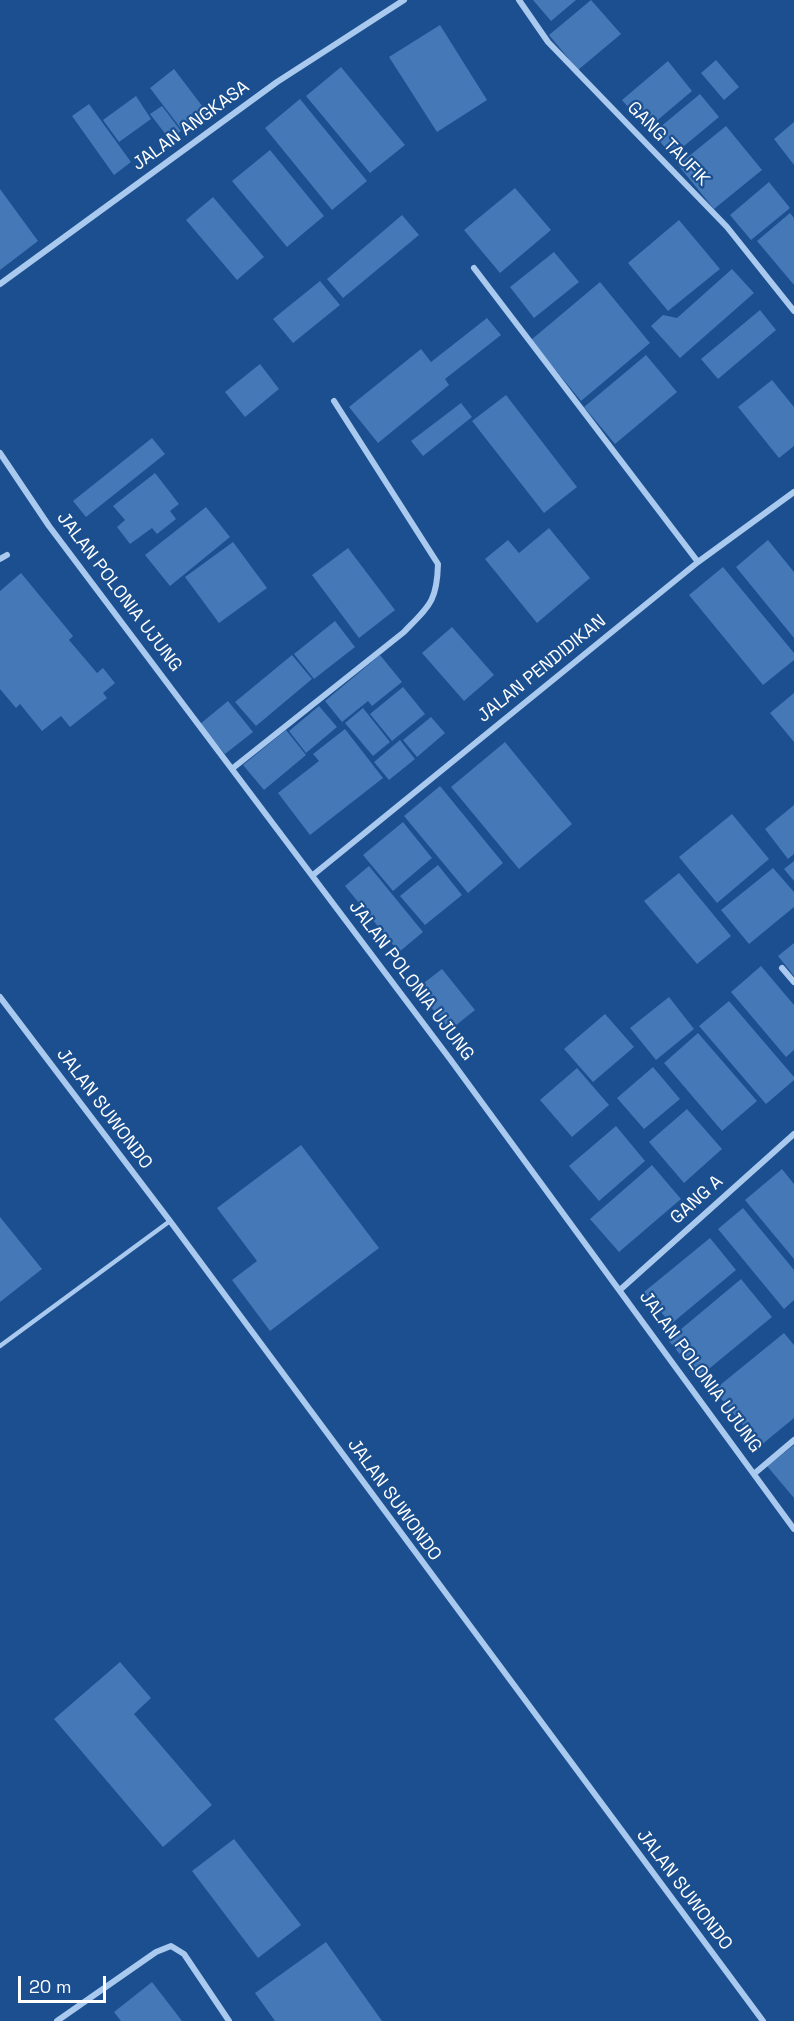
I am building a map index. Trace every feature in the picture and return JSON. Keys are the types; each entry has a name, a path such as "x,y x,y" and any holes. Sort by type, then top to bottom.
{"street":[{"name":"JALAN ANGKASA","path":"0,284 277,82 404,0"},
{"name":"GANG TAUFIK","path":"519,0 548,42 727,227 794,311"},
{"path":"474,268 698,562"},
{"path":"233,768 404,632 438,590 438,564 334,401"},
{"name":"JALAN POLONIA UJUNG","path":"0,453 49,526 233,768 621,1289 794,1529"},
{"name":"JALAN PENDIDIKAN","path":"313,875 698,562 794,492"},
{"path":"0,559 7,555"},
{"path":"782,968 794,982"},
{"name":"JALAN SUWONDO","path":"0,997 170,1221 763,2021"},
{"name":"GANG A","path":"621,1289 794,1134"},
{"path":"755,1473 794,1440"},
{"path":"57,2021 156,1952 171,1946 184,1954 229,2021"}],"lane":[{"path":"0,1346 170,1221"}],"building":[{"path":"533,0 576,0 551,21"},
{"path":"591,0 621,34 578,70 549,35"},
{"path":"440,25 487,100 437,132 389,57"},
{"path":"716,60 739,87 724,100 701,73"},
{"path":"668,61 692,91 647,129 622,100"},
{"path":"341,67 405,145 370,173 306,96"},
{"path":"174,69 206,111 182,130 150,88"},
{"path":"700,94 719,117 672,156 653,133"},
{"path":"136,96 151,119 119,142 103,120"},
{"path":"300,99 367,181 332,210 265,128"},
{"path":"89,104 131,162 114,175 72,116"},
{"path":"162,106 181,131 170,140 150,114"},
{"path":"794,122 794,165 774,139"},
{"path":"726,126 762,170 714,209 678,165"},
{"path":"270,150 324,216 287,247 232,181"},
{"path":"769,182 790,208 751,240 730,215"},
{"path":"515,188 551,230 500,273 464,230"},
{"path":"0,189 38,241 0,270"},
{"path":"213,197 264,257 237,280 186,220"},
{"path":"790,213 794,218 794,285 757,241"},
{"path":"402,215 419,235 343,298 327,279"},
{"path":"679,220 720,269 668,311 628,263"},
{"path":"554,252 579,282 534,318 510,287"},
{"path":"732,269 754,293 680,358 651,326 663,315 677,318"},
{"path":"320,281 340,305 293,343 273,319"},
{"path":"600,282 650,343 581,401 531,340"},
{"path":"760,310 776,330 718,379 701,359"},
{"path":"487,318 501,335 445,379 449,385 378,443 349,407 421,349 431,362"},
{"path":"646,355 677,392 615,444 584,407"},
{"path":"260,364 279,389 245,417 225,392"},
{"path":"772,380 794,407 794,446 779,458 738,407"},
{"path":"506,395 577,487 544,513 472,421"},
{"path":"461,403 472,417 423,456 411,441"},
{"path":"152,438 165,454 86,517 73,501"},
{"path":"155,473 179,504 170,511 176,519 157,534 152,528 130,544 117,527 125,520 113,506"},
{"path":"206,507 230,537 170,586 145,555"},
{"path":"549,528 590,578 537,623 485,559 508,540 519,553"},
{"path":"768,540 794,572 794,638 736,567"},
{"path":"233,542 267,588 219,623 185,577"},
{"path":"348,548 395,610 359,638 312,575"},
{"path":"723,567 794,653 794,660 763,685 689,595"},
{"path":"21,573 73,636 69,640 97,673 103,668 115,683 103,693 107,698 70,727 61,716 42,731 20,704 16,708 0,689 0,591"},
{"path":"335,621 355,647 314,679 294,654"},
{"path":"452,627 494,675 464,701 422,653"},
{"path":"292,655 312,679 256,726 235,702"},
{"path":"380,655 402,682 372,706 368,701 342,722 325,701"},
{"path":"403,687 425,714 392,741 370,714"},
{"path":"794,693 794,742 770,713"},
{"path":"228,701 253,732 225,754 200,724"},
{"path":"319,706 337,727 306,753 289,731"},
{"path":"363,708 390,742 373,756 345,723"},
{"path":"431,717 445,733 417,757 403,740"},
{"path":"345,729 383,778 310,835 278,793 319,761 313,754"},
{"path":"286,730 306,755 264,790 243,765"},
{"path":"400,740 415,759 389,780 374,762"},
{"path":"505,742 572,824 519,869 451,787"},
{"path":"440,786 503,863 468,893 404,816"},
{"path":"794,805 794,854 788,859 765,829"},
{"path":"732,814 769,859 717,903 679,857"},
{"path":"403,822 432,858 393,891 363,855"},
{"path":"794,861 794,881 784,869"},
{"path":"438,865 462,895 425,925 400,896"},
{"path":"369,866 423,932 399,952 345,886"},
{"path":"773,868 794,892 794,907 749,944 721,910"},
{"path":"679,873 731,936 697,964 644,901"},
{"path":"794,943 794,976 778,956"},
{"path":"761,966 794,1005 794,1050 786,1057 731,992"},
{"path":"442,969 475,1010 450,1030 416,989"},
{"path":"669,997 694,1029 656,1060 630,1028"},
{"path":"729,1001 794,1077 794,1080 766,1104 699,1026"},
{"path":"605,1014 634,1047 593,1082 564,1049"},
{"path":"698,1033 757,1101 722,1131 664,1063"},
{"path":"653,1067 680,1099 644,1129 617,1098"},
{"path":"577,1068 609,1105 572,1137 540,1100"},
{"path":"687,1109 722,1149 684,1183 649,1142"},
{"path":"616,1126 645,1161 599,1201 569,1166"},
{"path":"301,1145 379,1248 270,1331 232,1280 257,1261 217,1208"},
{"path":"652,1165 681,1199 619,1252 590,1219"},
{"path":"782,1169 794,1184 794,1259 745,1200"},
{"path":"743,1208 794,1270 794,1300 784,1309 718,1229"},
{"path":"0,1217 42,1269 0,1302"},
{"path":"710,1238 736,1270 671,1324 644,1292"},
{"path":"741,1279 772,1317 699,1377 668,1340"},
{"path":"784,1333 794,1345 794,1418 760,1446 714,1390"},
{"path":"794,1445 794,1498 767,1466"},
{"path":"120,1662 151,1698 134,1714 212,1805 163,1847 54,1719"},
{"path":"234,1839 301,1925 258,1958 192,1871"},
{"path":"326,1942 382,2021 275,2021 255,1993"},
{"path":"152,1982 182,2021 121,2021 114,2012"}]}
